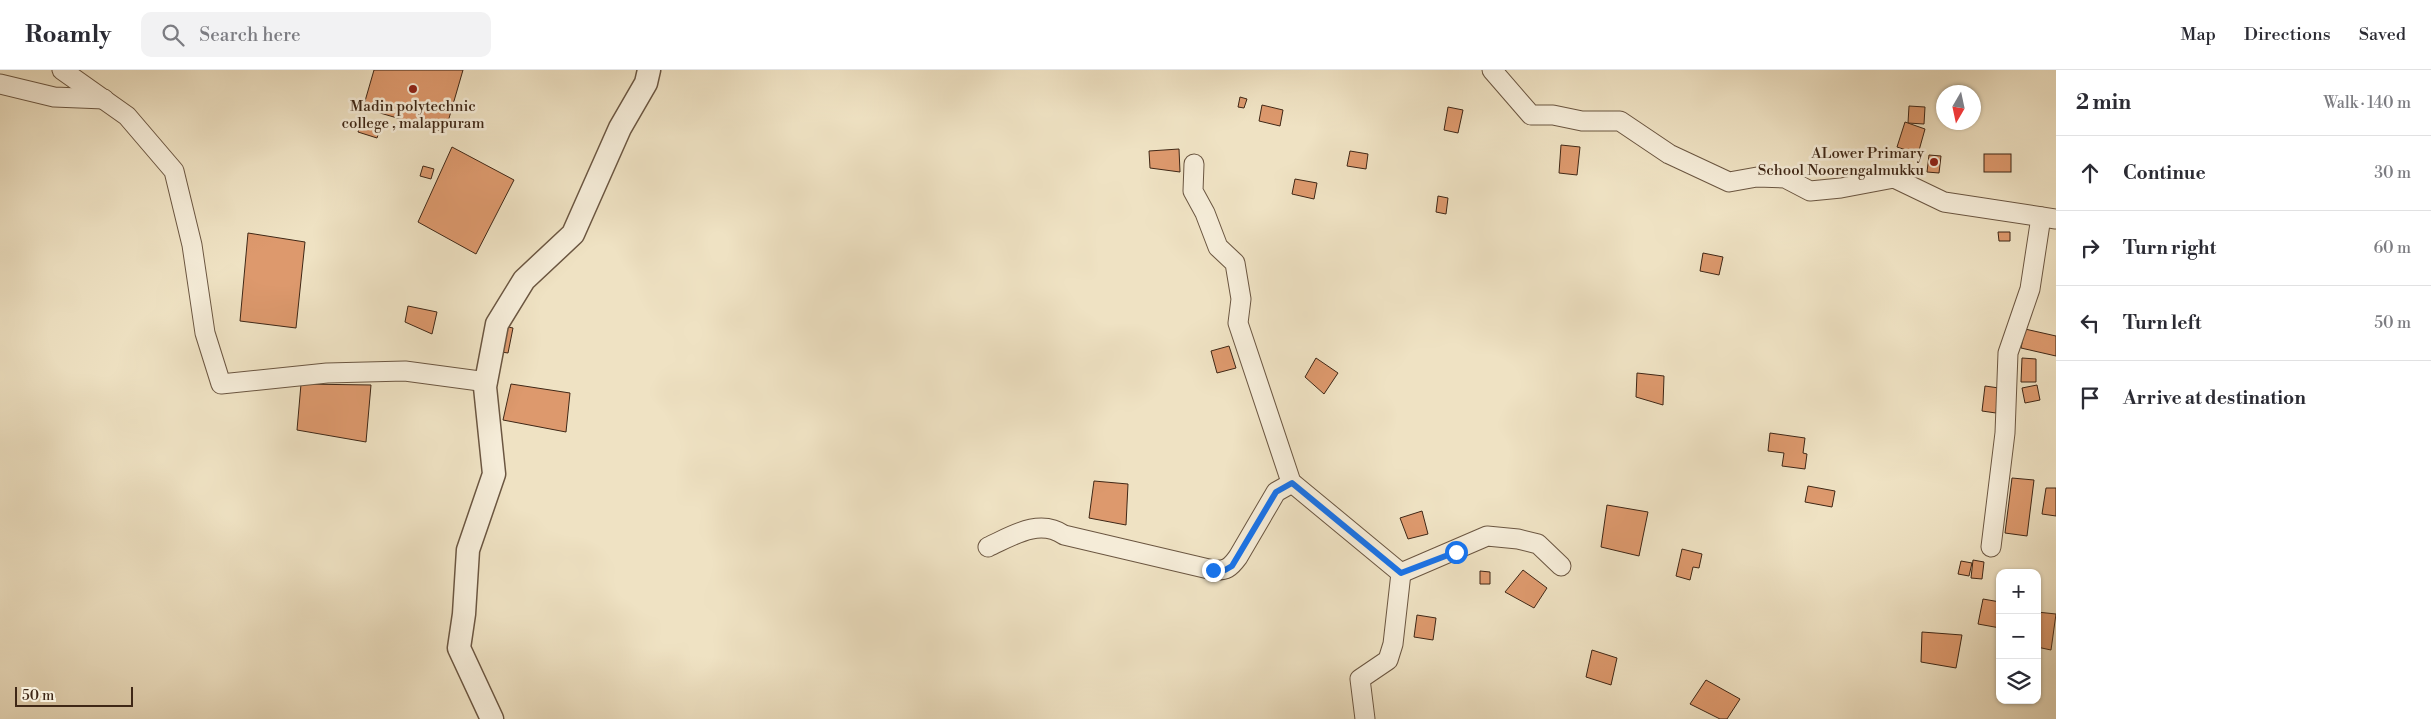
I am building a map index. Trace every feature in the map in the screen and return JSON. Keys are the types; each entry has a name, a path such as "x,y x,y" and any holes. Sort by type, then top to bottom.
{"street":[{"path":"62,70 128,116 174,172 192,245 205,333 220,384 327,374 405,371 487,382"},
{"path":"492,719 459,648 464,614 468,550 494,474 485,387 497,324 524,280 573,234 620,128 646,83 648,70"},
{"path":"1492,70 1530,115 1552,115 1582,121 1620,121 1670,154 1729,182 1757,177 1785,178 1810,191 1841,188 1894,178 1944,202 2048,218 2030,289 2008,352 2005,433 1990,547"},
{"path":"0,84 45,96 104,99"},
{"path":"1194,164 1193,191 1205,213 1218,248 1235,263 1241,300 1238,324 1292,483 1401,573"},
{"path":"988,547 1033,528 1043,526 1064,535 1213,570 1225,570 1232,566 1238,557 1276,492 1292,483"},
{"path":"1401,573 1487,536 1518,539 1538,544 1562,566"},
{"path":"1365,719 1360,679 1388,660 1394,644 1401,573"}],"building":[{"name":"Madin polytechnic college , malappuram","path":"374,70 463,70 445,132 363,108"},
{"path":"1240,97 1247,99 1244,108 1238,107"},
{"path":"1262,105 1283,110 1280,126 1259,121"},
{"path":"1909,106 1925,107 1924,124 1908,123"},
{"path":"1448,107 1463,110 1458,133 1444,130"},
{"path":"362,120 381,126 377,138 358,132"},
{"path":"1905,122 1925,129 1918,154 1897,147"},
{"path":"1561,145 1580,147 1577,175 1559,173"},
{"path":"452,147 514,180 476,254 418,222"},
{"path":"1179,149 1180,172 1150,168 1149,151"},
{"path":"1350,151 1368,154 1366,169 1347,166"},
{"path":"1984,154 2011,154 2011,172 1984,172"},
{"path":"1929,155 1941,156 1939,173 1927,172"},
{"path":"423,166 434,169 431,179 420,176"},
{"path":"1295,179 1317,183 1314,199 1292,194"},
{"path":"1438,196 1448,198 1446,214 1436,212"},
{"path":"1998,232 2010,232 2010,241 1999,241"},
{"path":"248,233 305,242 296,328 240,321"},
{"path":"1703,253 1723,257 1719,275 1700,271"},
{"path":"408,306 437,312 432,334 405,322"},
{"path":"499,325 513,328 508,353 495,351"},
{"path":"2025,329 2056,336 2056,356 2021,348"},
{"path":"1229,346 1236,368 1217,373 1211,351"},
{"path":"1316,358 1338,373 1324,394 1305,377"},
{"path":"2022,358 2036,359 2036,382 2021,382"},
{"path":"1637,373 1664,376 1663,405 1636,397"},
{"path":"301,384 371,385 366,442 297,430"},
{"path":"511,384 570,393 566,432 503,420"},
{"path":"2037,385 2040,400 2025,403 2022,388"},
{"path":"1985,386 1999,388 1996,413 1982,411"},
{"path":"1770,433 1805,438 1803,453 1807,454 1805,469 1782,466 1784,453 1768,451"},
{"path":"2012,478 2034,480 2027,536 2005,533"},
{"path":"1094,481 1128,484 1126,525 1089,518"},
{"path":"1808,486 1835,491 1832,507 1805,502"},
{"path":"2046,488 2056,488 2056,516 2042,514"},
{"path":"1607,505 1648,512 1639,556 1601,547"},
{"path":"1422,511 1428,534 1408,539 1400,518"},
{"path":"1682,549 1702,554 1699,568 1693,567 1690,580 1676,576"},
{"path":"1973,560 1984,562 1982,579 1971,578"},
{"path":"1961,561 1972,563 1969,576 1958,574"},
{"path":"1523,570 1547,588 1534,608 1505,592"},
{"path":"1480,571 1490,572 1490,584 1480,584"},
{"path":"1983,599 1996,601 1996,627 1978,624"},
{"path":"2041,612 2056,614 2051,650 2041,648"},
{"path":"1417,615 1436,618 1433,640 1414,637"},
{"path":"1922,632 1962,635 1956,668 1921,662"},
{"path":"1592,650 1617,658 1611,685 1586,677"},
{"path":"1706,680 1740,699 1727,719 1720,719 1690,704"}],"place":[{"name":"Madin polytechnic college , malappuram","path":"413,89"},
{"name":"ALower Primary School Noorengalmukku","path":"1934,162"}],"route":[{"path":"1213,570 1225,570 1232,566 1276,492 1292,483 1401,573 1456,552"}]}
